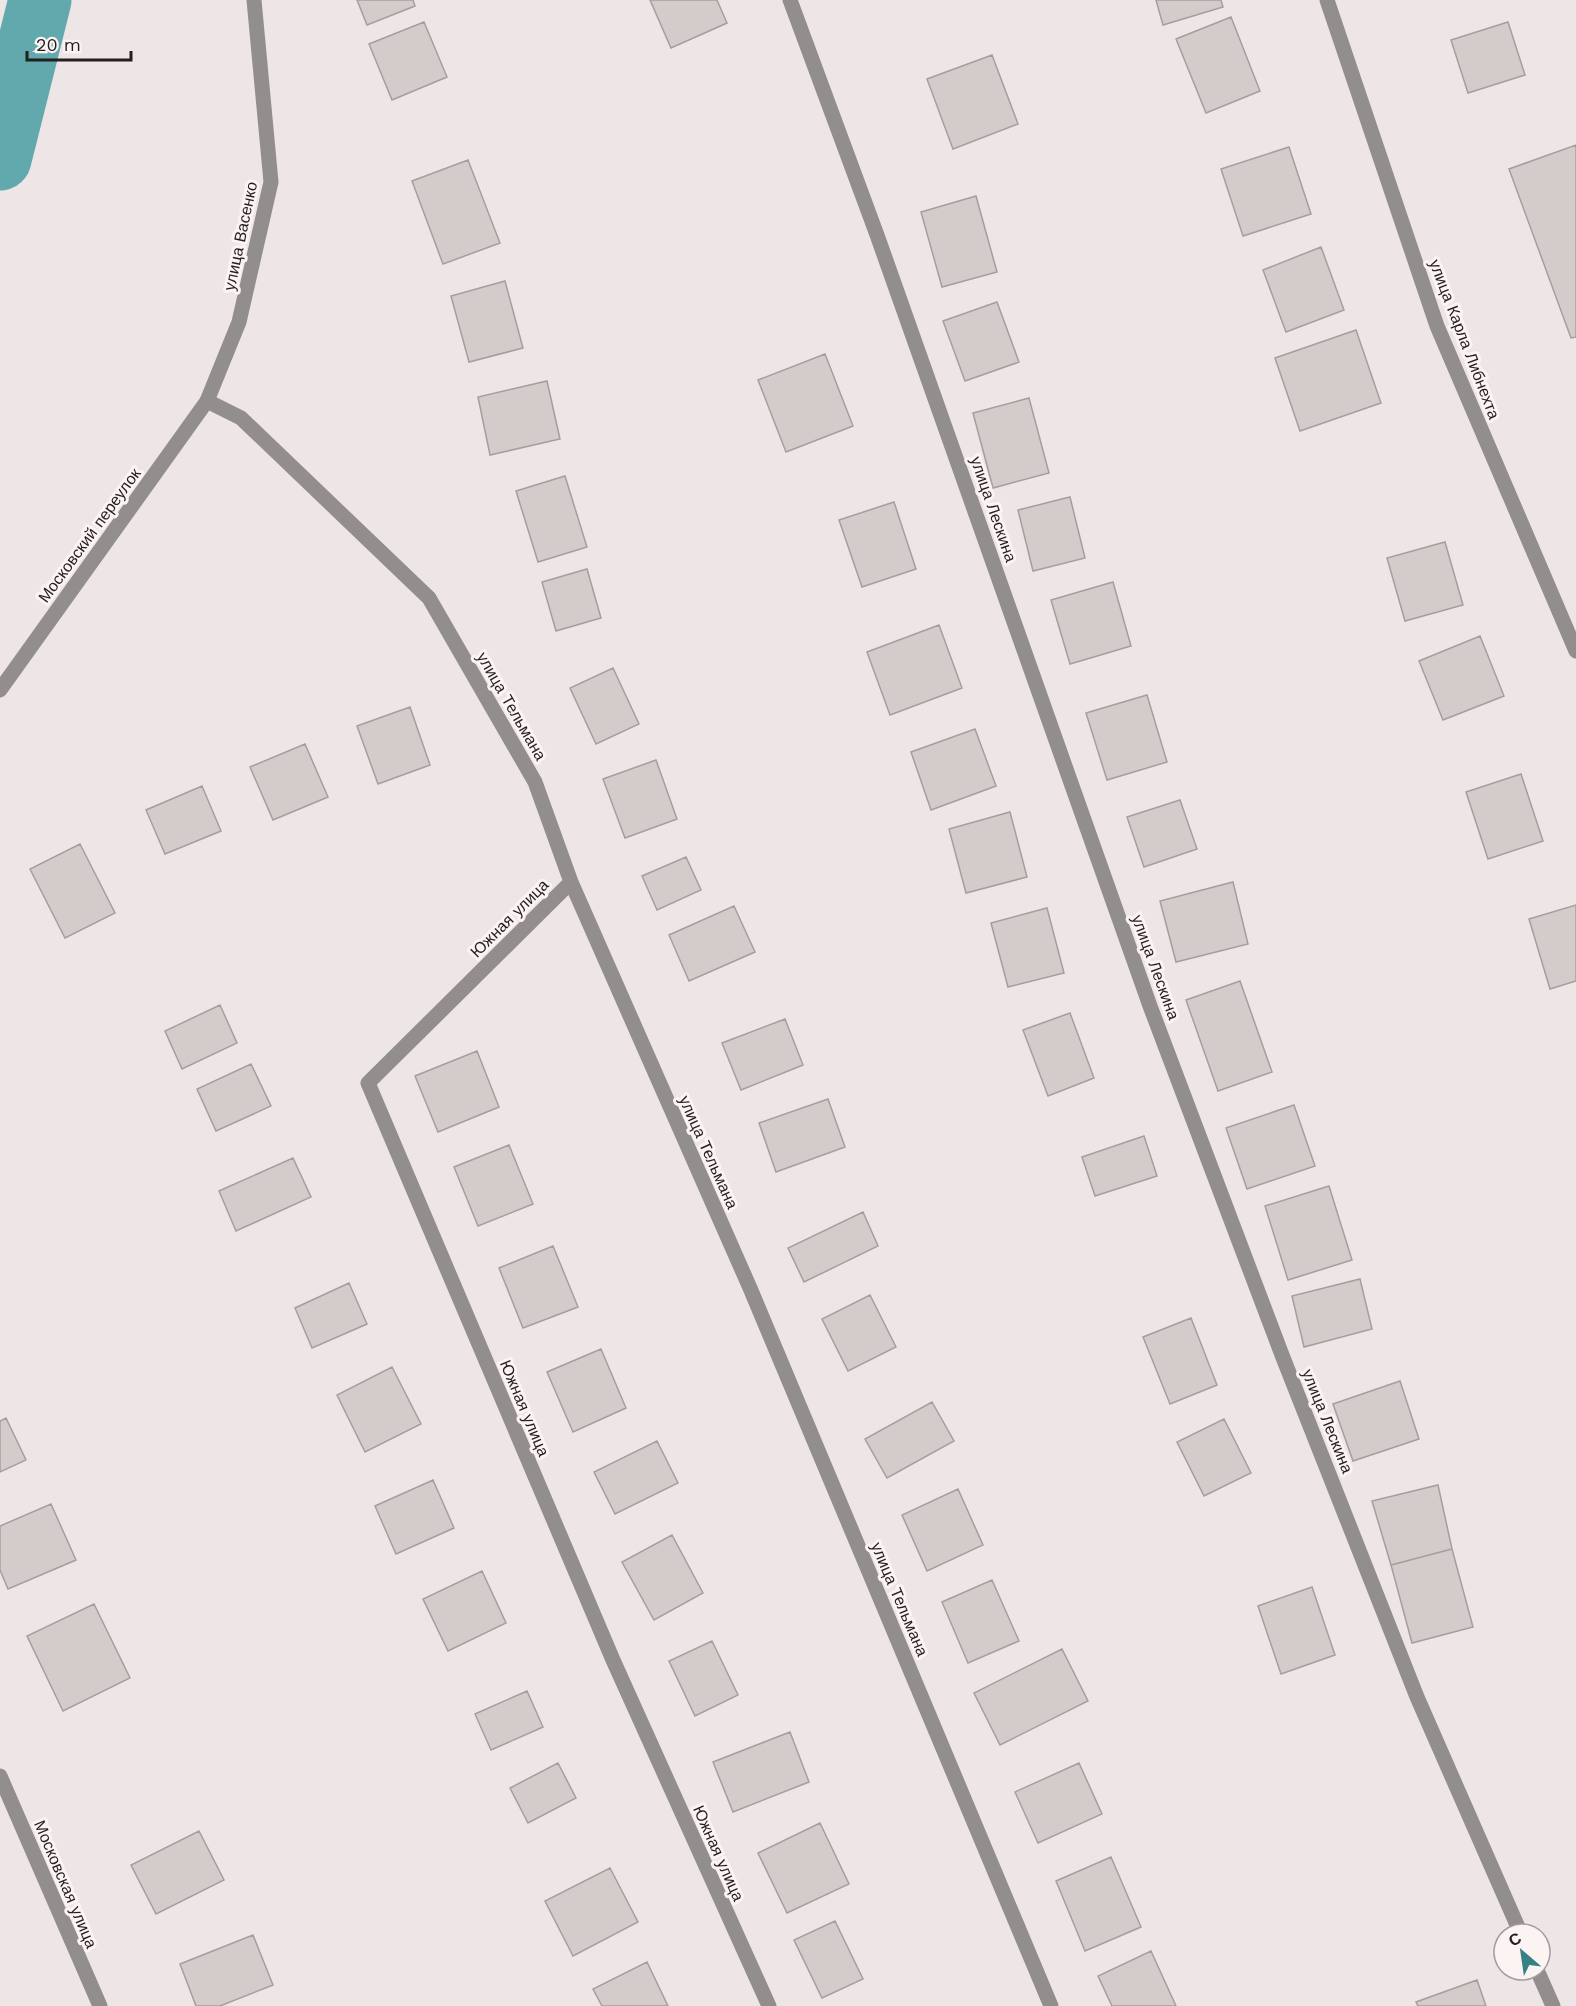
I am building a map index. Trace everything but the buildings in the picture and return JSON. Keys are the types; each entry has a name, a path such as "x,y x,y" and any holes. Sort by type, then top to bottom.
{"street":[{"name":"улица Васенко","path":"207,401 239,322 271,182 254,0"},
{"name":"улица Лескина","path":"790,0 878,235 1150,1006 1265,1311 1413,1686 1516,1922"},
{"name":"улица Карла Либнехта","path":"1327,0 1437,327 1576,651"},
{"name":"Московский переулок","path":"0,690 207,401"},
{"name":"улица Тельмана","path":"207,401 242,418 429,598 536,782 571,882 750,1288 1051,2006"},
{"name":"Южная улица","path":"571,882 368,1083 613,1659 769,2006"},
{"name":"Московская улица","path":"0,1776 100,2006"},
{"path":"1542,1982 1553,2006"}],"waterway":[{"path":"0,159 40,0"}]}
